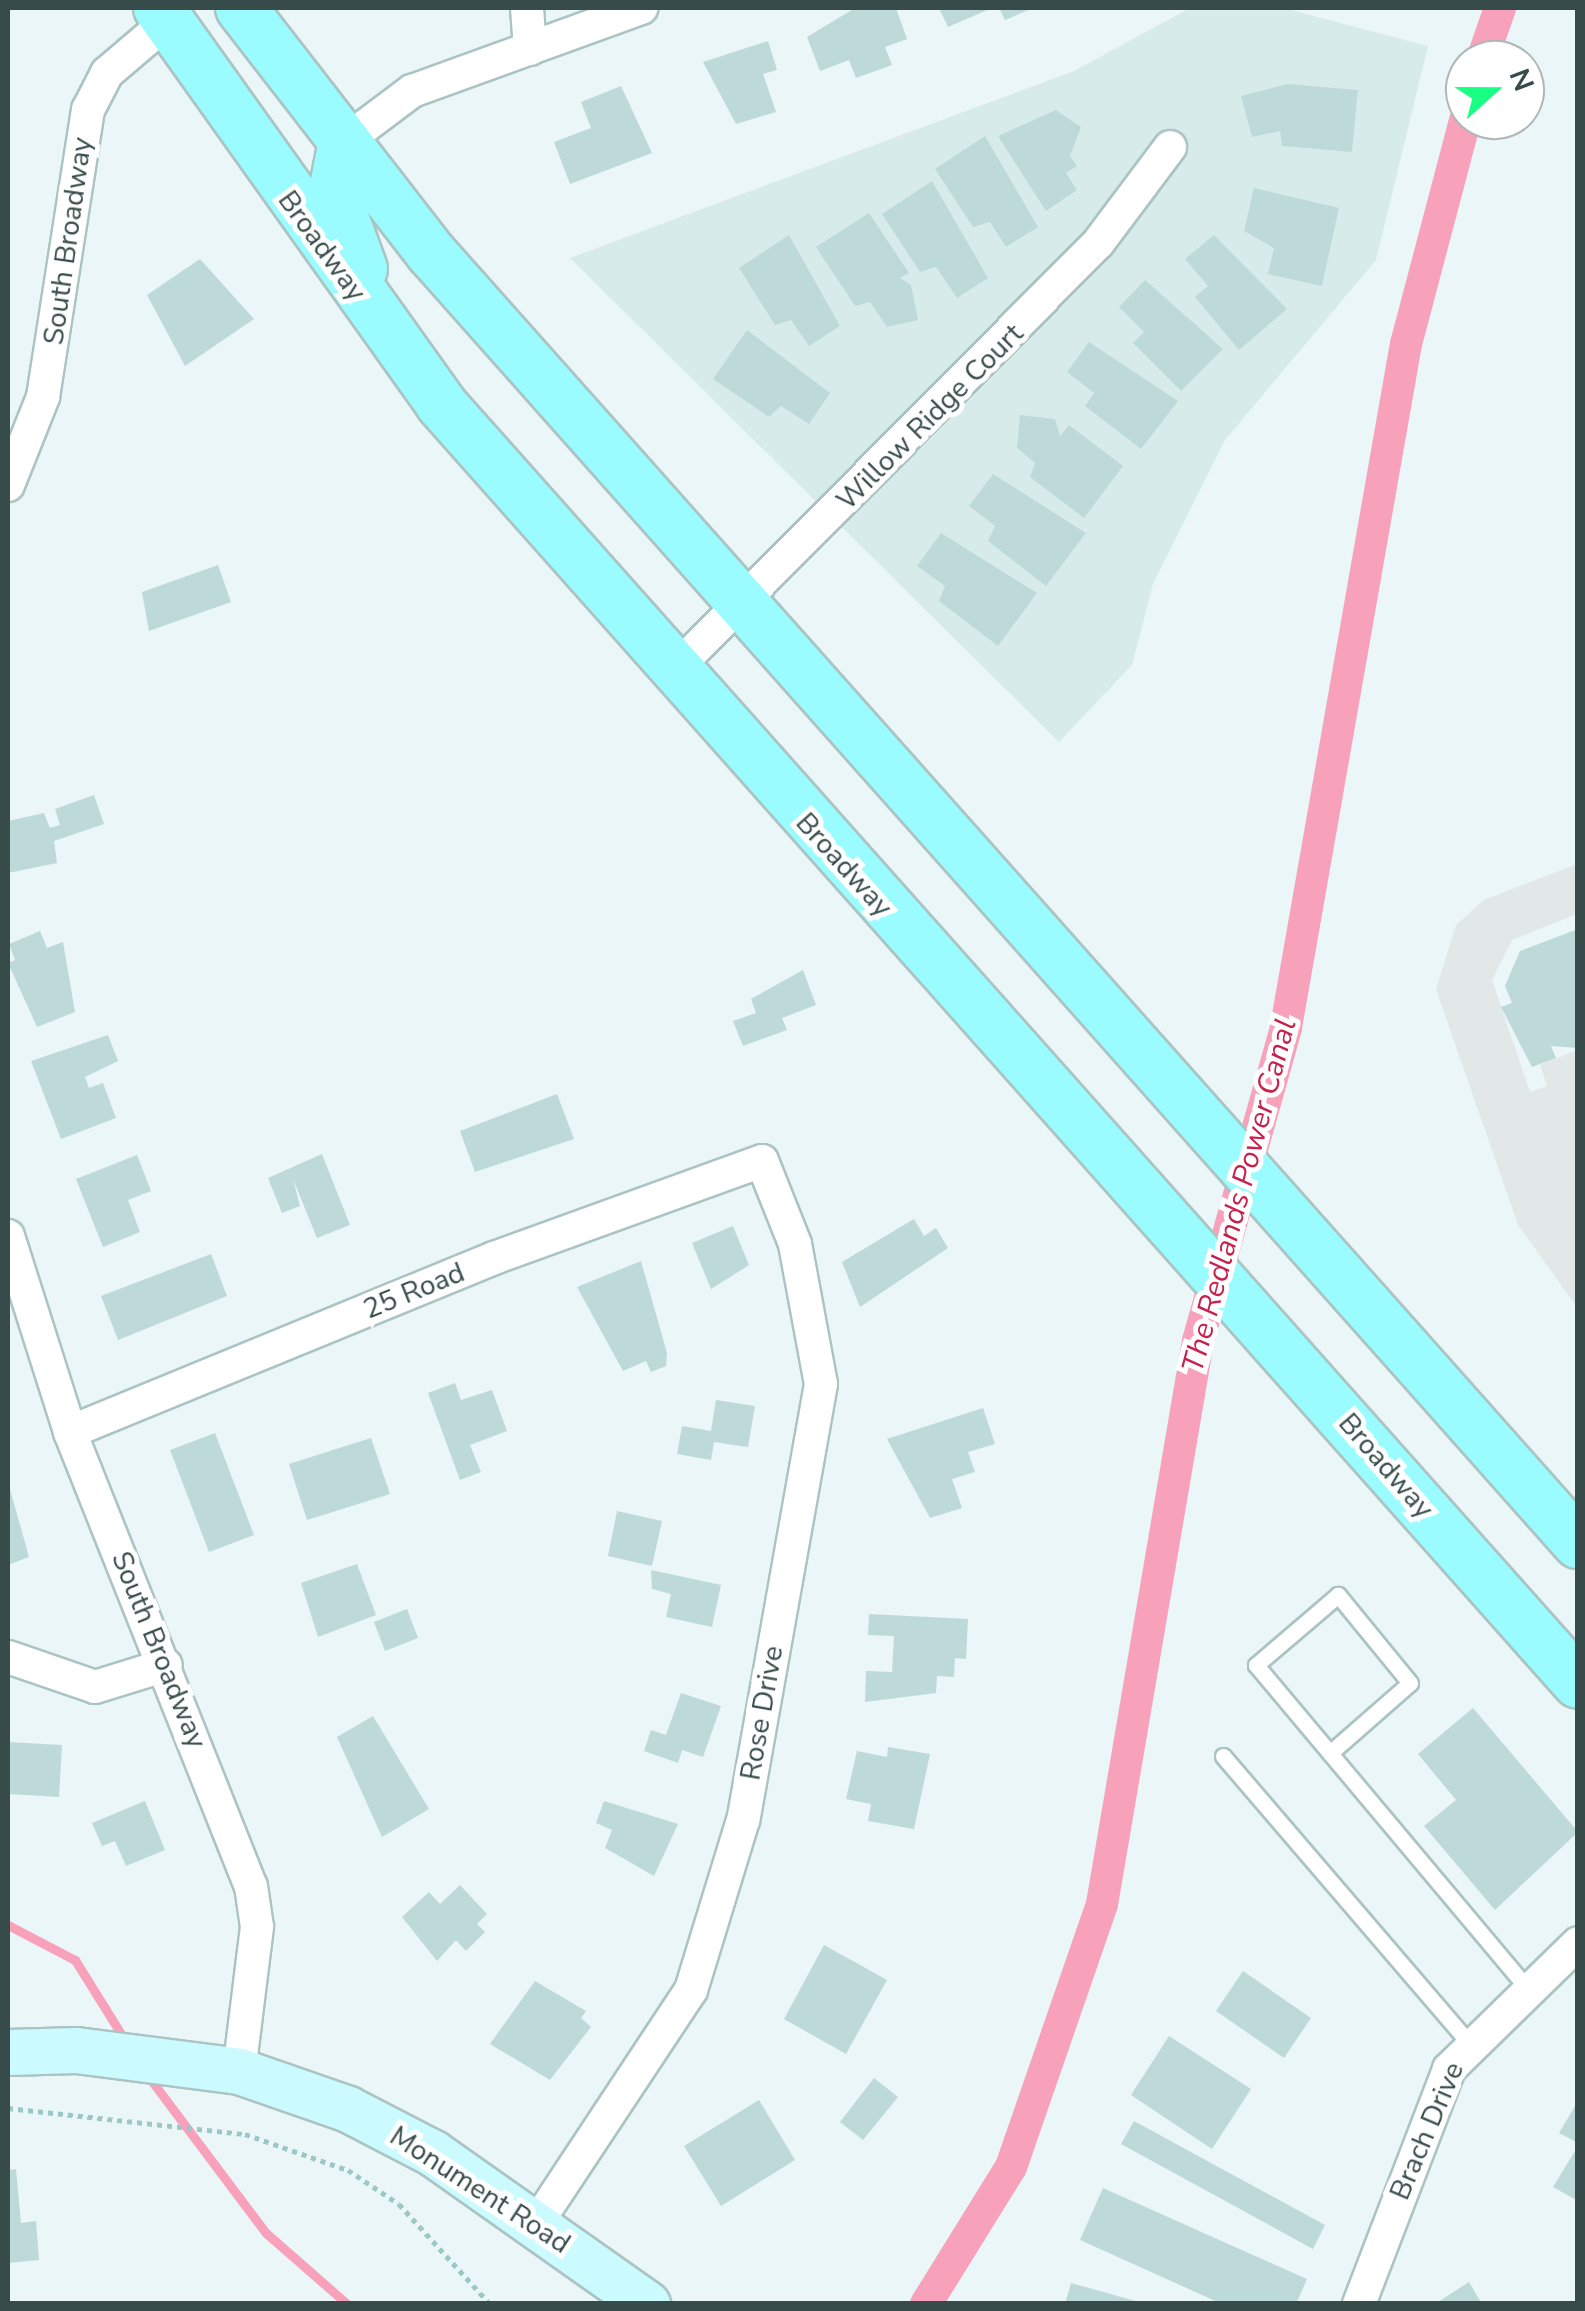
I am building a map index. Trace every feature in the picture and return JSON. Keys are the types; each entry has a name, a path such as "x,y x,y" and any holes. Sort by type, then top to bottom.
{"main road":[{"path":"241,8 344,142 741,604 1196,1119 1578,1543"},
{"name":"Broadway","path":"163,15 314,236 474,442 673,671 1578,1683"},
{"path":"344,142 334,192 351,250 474,442"},
{"path":"1488,1582 1578,1666"},
{"path":"1488,1582 1578,1710"},
{"name":"Monument Road","path":"8,2052 76,2050 238,2071 348,2109 538,2222 647,2304"}],"street":[{"path":"528,8 530,49"},
{"path":"344,142 412,91 641,8"},
{"name":"South Broadway","path":"8,485 44,397 88,110 107,73 163,15"},
{"name":"Willow Ridge Court","path":"673,671 1098,243 1170,147"},
{"name":"25 Road","path":"70,1432 494,1258 762,1162"},
{"name":"Rose Drive","path":"538,2222 691,1990 743,1820 821,1384 795,1244 762,1162"},
{"name":"South Broadway","path":"8,1236 70,1432 251,1886 257,1927 238,2071"},
{"path":"8,1657 94,1688 166,1665"},
{"name":"Brach Drive","path":"1359,2304 1429,2112 1468,2041 1578,1943"}],"lane":[{"path":"1330,1753 1410,1682 1338,1595 1256,1665 1526,1987"},
{"path":"1222,1756 1468,2041"}],"path":[{"path":"8,2108 246,2134 348,2170 399,2204 490,2304"}],"shaded area":[{"path":"1190,8 1283,8 1428,46 1376,260 1225,440 1153,584 1132,665 1059,742 570,258 1074,71"},
{"path":"1577,864 1577,914 1512,940 1492,980 1530,1092 1547,1086 1540,1065 1577,1050 1577,1307 1518,1225 1436,989 1456,925 1484,900"}],"building":[{"path":"855,8 896,8 907,39 885,47 892,65 856,78 849,60 820,71 807,37"},
{"path":"939,8 992,8 948,27"},
{"path":"999,8 1033,8 1005,20"},
{"path":"768,41 777,70 763,74 776,112 736,124 703,62"},
{"path":"1288,84 1358,90 1352,152 1282,146 1280,131 1252,137 1241,96"},
{"path":"621,86 652,153 570,184 554,142 591,128 581,102"},
{"path":"1056,110 1081,127 1070,156 1077,166 1066,173 1077,190 1046,211 998,136"},
{"path":"985,136 1038,227 1006,247 990,222 973,227 935,169"},
{"path":"932,181 988,278 957,298 936,267 920,272 882,214"},
{"path":"1254,188 1339,208 1322,286 1268,274 1274,248 1244,231"},
{"path":"869,213 909,273 900,278 911,285 918,320 887,327 870,302 855,306 816,247"},
{"path":"789,235 840,326 809,346 791,320 775,325 739,268"},
{"path":"1214,235 1287,309 1239,350 1195,297 1208,286 1185,259"},
{"path":"200,259 254,319 185,366 147,295"},
{"path":"1145,280 1223,349 1181,391 1133,343 1144,332 1119,307"},
{"path":"747,330 830,393 809,424 781,406 769,417 713,379"},
{"path":"1089,342 1178,401 1141,449 1085,406 1094,393 1067,372"},
{"path":"1020,415 1055,419 1060,436 1069,425 1123,466 1084,518 1030,477 1035,463 1017,448"},
{"path":"993,474 1086,533 1046,586 988,541 995,526 969,506"},
{"path":"941,533 1037,593 998,646 939,601 945,586 917,566"},
{"path":"218,565 231,602 149,631 142,592"},
{"path":"94,795 104,824 54,841 57,863 8,873 8,821 44,813 50,828 60,825 55,809"},
{"path":"1578,929 1578,1048 1551,1046 1556,1058 1532,1067 1501,1007 1512,1003 1505,986 1520,951"},
{"path":"40,931 47,948 63,942 75,1012 37,1027 8,963 15,960 9,944"},
{"path":"803,970 816,1005 782,1018 787,1030 743,1046 733,1021 756,1013 751,999"},
{"path":"108,1035 118,1061 85,1077 89,1088 103,1083 116,1118 61,1139 31,1061"},
{"path":"557,1094 574,1139 475,1172 460,1131"},
{"path":"322,1154 350,1225 317,1238 293,1179 300,1206 282,1213 268,1178"},
{"path":"137,1155 151,1191 128,1200 140,1232 103,1247 76,1179"},
{"path":"914,1219 924,1236 936,1228 948,1248 860,1307 842,1262"},
{"path":"733,1226 749,1265 711,1289 692,1243"},
{"path":"211,1254 227,1296 118,1340 101,1296"},
{"path":"641,1261 667,1353 666,1366 651,1372 646,1361 623,1371 577,1287"},
{"path":"455,1383 461,1400 492,1390 507,1431 470,1445 481,1472 460,1480 428,1393"},
{"path":"716,1400 755,1406 748,1447 714,1442 711,1460 677,1454 682,1426 711,1431"},
{"path":"983,1408 995,1444 968,1452 975,1472 952,1479 962,1508 930,1518 887,1439"},
{"path":"215,1433 254,1535 209,1552 170,1450"},
{"path":"371,1438 390,1494 307,1520 289,1464"},
{"path":"8,1482 29,1557 8,1565"},
{"path":"617,1511 662,1521 652,1566 608,1556"},
{"path":"357,1564 376,1615 318,1637 301,1583"},
{"path":"651,1570 721,1585 712,1627 666,1617 671,1594 652,1589"},
{"path":"407,1609 418,1638 385,1651 374,1622"},
{"path":"869,1614 968,1619 966,1659 955,1658 954,1677 937,1676 936,1693 865,1702 866,1671 892,1672 894,1636 868,1635"},
{"path":"681,1693 721,1706 703,1757 682,1750 678,1763 644,1751 651,1730 666,1735"},
{"path":"1473,1708 1578,1832 1495,1910 1424,1826 1456,1800 1418,1754"},
{"path":"373,1716 429,1809 382,1837 337,1737"},
{"path":"8,1742 62,1745 59,1797 8,1794"},
{"path":"888,1747 930,1754 914,1829 868,1821 871,1804 846,1799 857,1751 887,1757"},
{"path":"145,1801 165,1850 126,1866 115,1841 102,1846 92,1823"},
{"path":"604,1801 678,1824 654,1876 605,1848 612,1830 596,1823"},
{"path":"460,1885 487,1914 477,1924 485,1932 466,1951 456,1940 437,1961 402,1917 429,1892 440,1904"},
{"path":"824,1945 887,1980 846,2054 784,2019"},
{"path":"1243,1971 1311,2018 1284,2058 1216,2011"},
{"path":"535,1981 586,2011 581,2018 591,2027 550,2080 490,2044"},
{"path":"1169,2036 1251,2089 1212,2149 1131,2095"},
{"path":"874,2078 898,2097 863,2140 840,2122"},
{"path":"759,2100 795,2160 721,2206 684,2146"},
{"path":"1578,2101 1578,2143 1559,2133"},
{"path":"1134,2121 1325,2225 1313,2249 1121,2144"},
{"path":"1578,2146 1578,2201 1553,2187"},
{"path":"16,2169 21,2223 36,2221 39,2260 8,2263 8,2170"},
{"path":"1103,2188 1307,2279 1296,2304 1222,2304 1080,2240"},
{"path":"1469,2282 1482,2304 1435,2304"},
{"path":"1071,2283 1139,2302 1139,2304 1065,2304"}],"waterway":[{"name":"The Redlands Power Canal","path":"1489,40 1500,8"},
{"name":"The Redlands Power Canal","path":"926,2304 1011,2167 1102,1904 1198,1341 1286,1027 1406,344 1460,140"},
{"path":"8,1925 75,1960 126,2042"},
{"path":"148,2076 266,2233 347,2304"}]}
